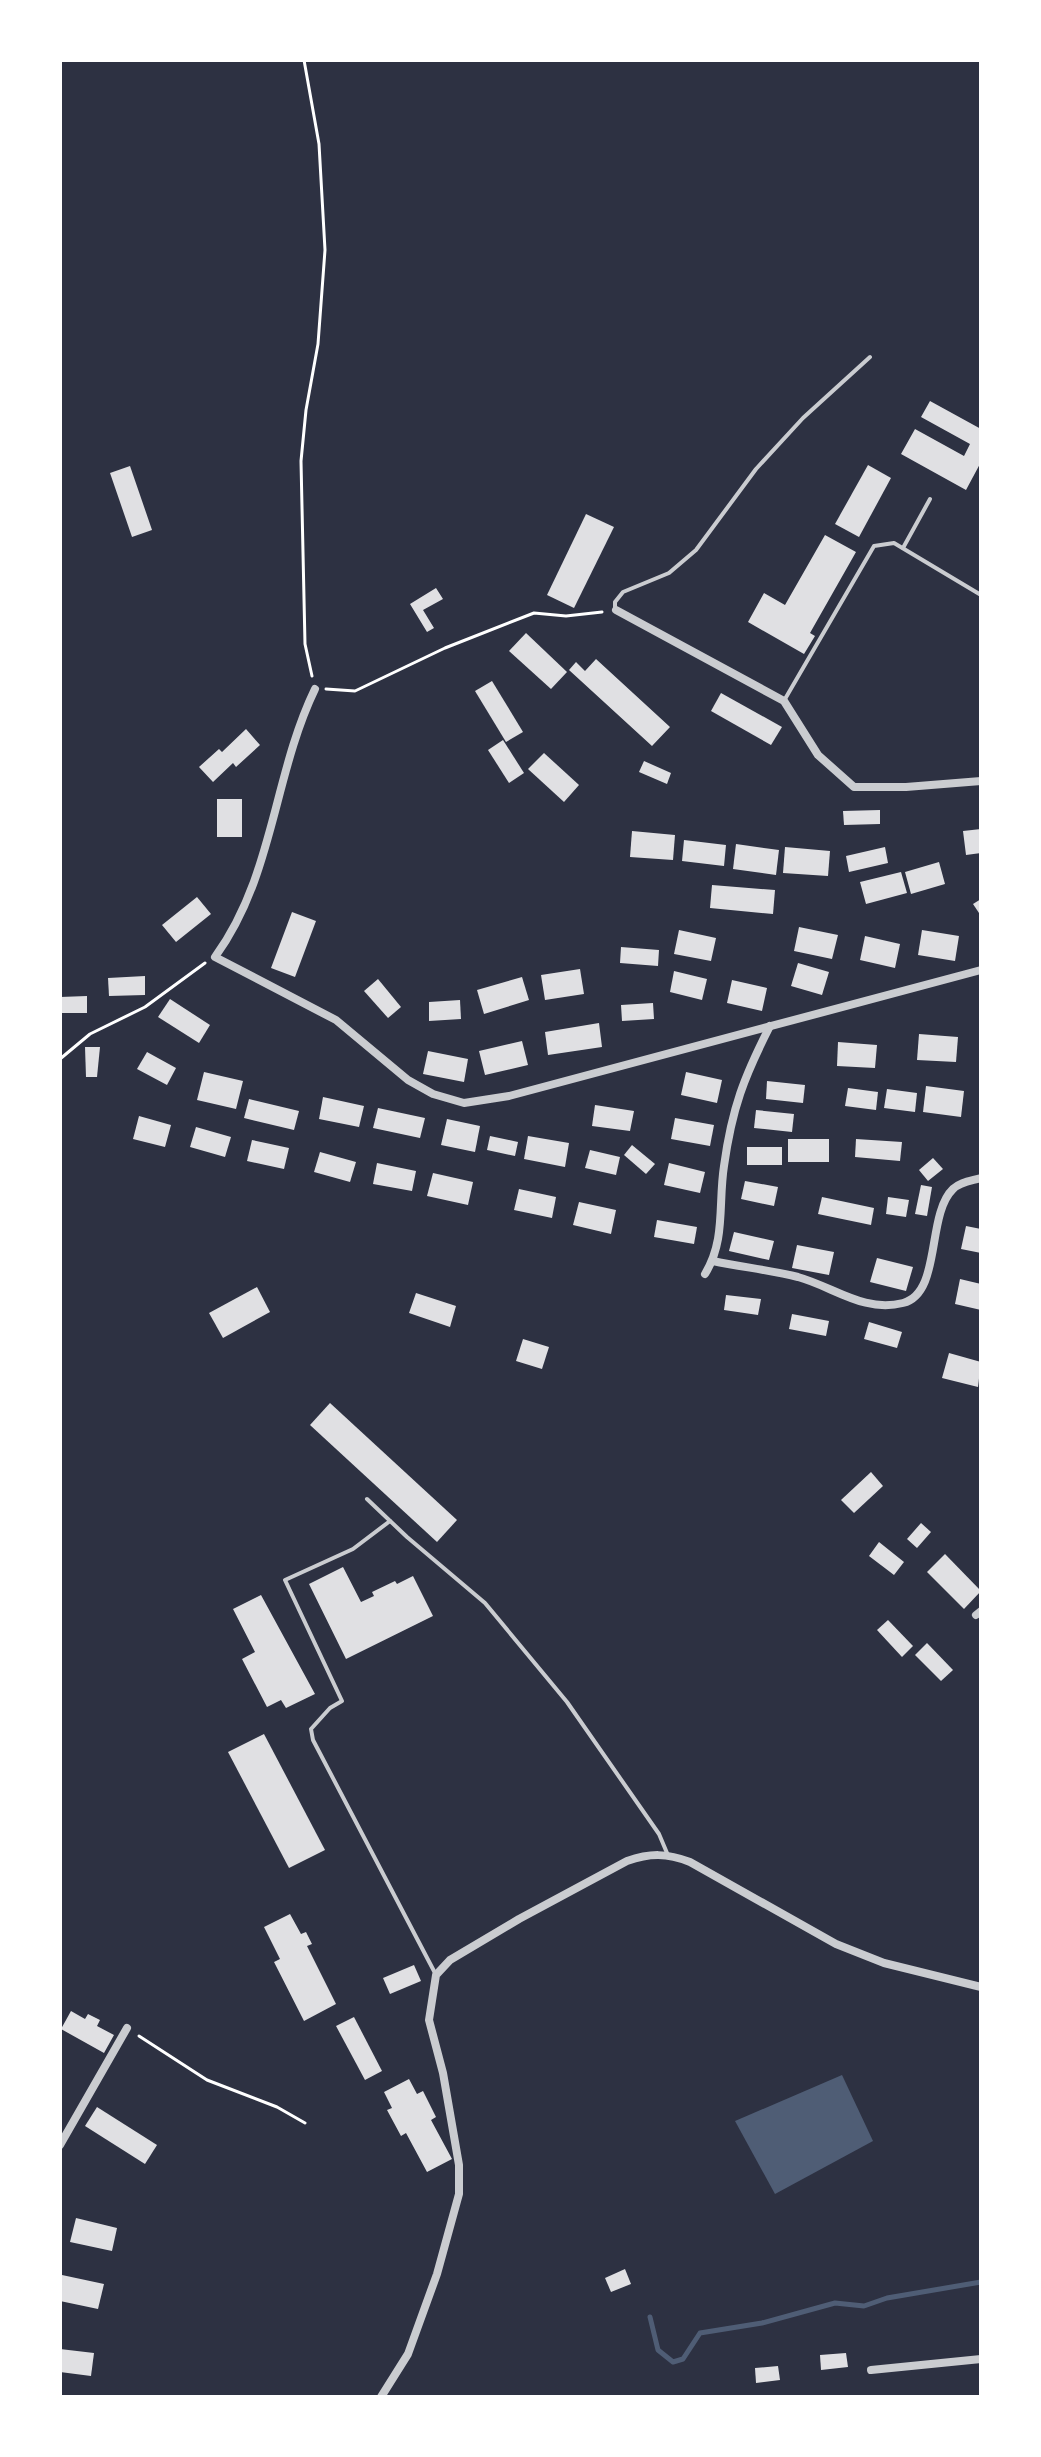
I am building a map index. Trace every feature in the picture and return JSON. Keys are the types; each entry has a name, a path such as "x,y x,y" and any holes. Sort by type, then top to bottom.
{"street":[{"path":"616,610 784,701 818,755 854,787 906,787 981,781"},
{"path":"315,689 299,722 256,883 233,932 215,957 336,1020 408,1080 433,1094 464,1103 509,1096 981,970"},
{"path":"705,1274 713,1261 721,1227 723,1170 734,1108 744,1078 770,1026"},
{"path":"713,1261 811,1281 858,1303 888,1306 907,1302 918,1295 926,1277 941,1206 960,1184 981,1178"},
{"path":"381,2397 408,2354 437,2274 459,2194 459,2165 443,2073 429,2020 436,1975 450,1960 627,1861 645,1855 668,1855 701,1868 836,1944 884,1963 981,1987"},
{"path":"60,2145 127,2028"},
{"path":"871,2370 981,2359"}],"lane":[{"path":"616,610 615,602 623,592 669,573 696,550 765,458 803,418 870,357"},
{"path":"903,548 930,499"},
{"path":"784,701 874,546 894,543 981,595"},
{"path":"367,1499 485,1603 567,1702 659,1834 668,1855"},
{"path":"390,1521 353,1549 285,1580 342,1701 317,1720 311,1729 313,1740 436,1975"}],"path":[{"path":"304,60 319,144 325,250 318,344 301,461 305,644 315,689 355,691 445,648 534,613 566,616 616,610"},
{"path":"60,1059 90,1034 145,1007 215,957"},
{"path":"127,2028 207,2080 277,2107 305,2123"}],"water":[{"path":"842,2075 873,2141 775,2194 735,2121"}],"building":[{"path":"930,401 981,429 981,462 966,490 901,454 915,429 964,456 970,444 921,417"},
{"path":"868,465 891,478 859,537 835,524"},
{"path":"130,466 152,530 132,537 110,473"},
{"path":"586,514 614,527 574,608 547,595"},
{"path":"825,535 856,552 810,633 815,636 804,654 748,622 764,593 785,605"},
{"path":"436,588 443,599 423,610 434,628 427,632 410,604"},
{"path":"526,633 567,672 551,689 509,651"},
{"path":"596,659 670,727 652,746 569,670 576,662 585,671"},
{"path":"492,681 523,732 506,742 475,691"},
{"path":"721,693 782,727 771,745 711,711"},
{"path":"246,729 260,745 236,767 233,763 213,782 199,767 219,749 222,752"},
{"path":"503,740 524,773 509,783 488,750"},
{"path":"544,753 579,785 564,802 528,769"},
{"path":"644,761 671,773 667,784 639,772"},
{"path":"217,799 242,799 242,837 217,837"},
{"path":"880,810 880,824 844,825 843,811"},
{"path":"981,829 981,853 966,855 963,831"},
{"path":"632,831 675,835 673,860 630,857"},
{"path":"684,840 726,845 724,866 682,861"},
{"path":"736,844 779,850 776,875 733,869"},
{"path":"785,847 830,851 828,876 783,873"},
{"path":"885,847 888,863 849,872 846,856"},
{"path":"939,862 945,884 911,894 905,872"},
{"path":"901,872 907,893 866,904 860,882"},
{"path":"712,885 775,890 773,914 710,908"},
{"path":"197,897 211,914 176,942 162,925"},
{"path":"981,899 981,916 973,904"},
{"path":"292,912 316,921 295,977 271,968"},
{"path":"799,927 838,935 832,959 794,951"},
{"path":"679,930 716,938 711,961 674,954"},
{"path":"922,930 959,936 955,961 918,955"},
{"path":"865,936 900,944 895,968 860,960"},
{"path":"621,947 659,950 658,966 620,963"},
{"path":"798,963 829,972 822,995 791,986"},
{"path":"580,969 584,994 545,1000 541,975"},
{"path":"674,971 707,979 702,1000 670,992"},
{"path":"145,976 145,995 109,996 108,978"},
{"path":"522,977 529,1000 484,1014 477,990"},
{"path":"378,979 401,1007 388,1018 364,991"},
{"path":"732,980 767,988 762,1011 727,1003"},
{"path":"87,996 87,1013 60,1013 60,997"},
{"path":"170,999 210,1025 199,1043 158,1017"},
{"path":"460,1000 461,1019 429,1021 429,1002"},
{"path":"653,1003 654,1019 622,1021 621,1005"},
{"path":"599,1023 602,1047 548,1055 545,1032"},
{"path":"919,1034 958,1037 956,1062 917,1060"},
{"path":"522,1041 528,1065 485,1075 479,1051"},
{"path":"838,1042 877,1045 875,1068 837,1066"},
{"path":"85,1047 100,1047 97,1077 86,1077"},
{"path":"428,1051 468,1059 464,1082 423,1074"},
{"path":"147,1052 176,1068 167,1085 137,1069"},
{"path":"204,1072 243,1081 236,1109 197,1100"},
{"path":"686,1072 722,1080 717,1103 681,1095"},
{"path":"767,1081 805,1085 803,1103 766,1099"},
{"path":"926,1086 964,1091 961,1117 923,1112"},
{"path":"848,1088 878,1092 876,1110 845,1106"},
{"path":"887,1089 917,1093 915,1112 884,1108"},
{"path":"323,1097 364,1106 359,1127 319,1119"},
{"path":"249,1099 299,1111 294,1130 244,1118"},
{"path":"595,1105 634,1111 630,1131 592,1126"},
{"path":"378,1108 425,1118 420,1138 373,1128"},
{"path":"756,1110 794,1114 792,1132 754,1128"},
{"path":"139,1116 171,1125 165,1147 133,1139"},
{"path":"675,1118 714,1125 710,1146 671,1139"},
{"path":"447,1119 480,1126 475,1152 441,1145"},
{"path":"196,1127 231,1137 225,1157 190,1147"},
{"path":"490,1136 518,1142 515,1156 487,1150"},
{"path":"528,1136 569,1143 565,1167 524,1159"},
{"path":"788,1139 829,1139 829,1162 788,1162"},
{"path":"856,1139 902,1142 900,1161 855,1157"},
{"path":"252,1140 289,1148 284,1169 247,1161"},
{"path":"632,1145 655,1164 646,1174 624,1155"},
{"path":"747,1147 782,1147 782,1165 747,1165"},
{"path":"590,1150 620,1157 616,1175 585,1168"},
{"path":"320,1152 356,1162 350,1182 314,1172"},
{"path":"933,1158 943,1169 928,1181 919,1170"},
{"path":"377,1163 416,1171 412,1191 373,1184"},
{"path":"669,1163 705,1172 700,1193 664,1185"},
{"path":"433,1173 473,1182 468,1205 427,1196"},
{"path":"745,1181 778,1187 774,1206 741,1199"},
{"path":"921,1185 932,1187 927,1216 915,1214"},
{"path":"519,1189 556,1197 552,1218 514,1210"},
{"path":"822,1197 874,1208 871,1225 818,1214"},
{"path":"888,1197 909,1200 906,1217 886,1214"},
{"path":"579,1202 616,1210 611,1234 573,1225"},
{"path":"657,1220 697,1227 694,1244 654,1237"},
{"path":"966,1226 981,1229 981,1253 961,1249"},
{"path":"734,1232 774,1241 769,1260 729,1251"},
{"path":"797,1245 834,1252 829,1275 792,1268"},
{"path":"877,1258 913,1267 906,1291 870,1282"},
{"path":"960,1279 981,1284 981,1310 955,1304"},
{"path":"257,1287 270,1312 223,1338 209,1313"},
{"path":"416,1293 456,1306 450,1327 409,1313"},
{"path":"726,1295 761,1299 758,1315 724,1310"},
{"path":"792,1314 829,1321 826,1336 789,1329"},
{"path":"869,1322 902,1332 897,1348 864,1339"},
{"path":"523,1339 549,1347 542,1369 516,1361"},
{"path":"949,1353 981,1362 978,1387 942,1378"},
{"path":"330,1403 457,1520 437,1542 310,1425"},
{"path":"871,1472 883,1486 854,1513 841,1500"},
{"path":"921,1523 931,1532 917,1548 907,1539"},
{"path":"879,1542 904,1562 894,1575 869,1556"},
{"path":"945,1554 981,1591 964,1609 927,1572"},
{"path":"343,1567 361,1602 374,1596 372,1592 413,1576 433,1616 346,1659 309,1584"},
{"path":"261,1595 315,1694 286,1708 281,1700 267,1707 242,1659 255,1652 233,1609"},
{"path":"888,1620 913,1646 902,1657 877,1630"},
{"path":"927,1643 953,1670 941,1681 915,1655"},
{"path":"264,1734 325,1850 289,1868 228,1752"},
{"path":"290,1914 301,1934 306,1932 312,1944 307,1946 336,2004 304,2021 274,1962 280,1959 264,1927"},
{"path":"414,1965 421,1981 390,1994 383,1978"},
{"path":"71,2011 85,2019 88,2014 100,2020 97,2026 114,2035 104,2053 61,2029"},
{"path":"354,2017 382,2071 365,2080 336,2026"},
{"path":"409,2079 417,2094 423,2091 436,2117 431,2120 452,2159 427,2172 406,2133 401,2136 387,2110 392,2108 384,2092"},
{"path":"97,2107 157,2145 145,2164 85,2126"},
{"path":"76,2218 117,2228 112,2251 70,2242"},
{"path":"625,2269 631,2284 611,2292 605,2278"},
{"path":"62,2275 104,2284 98,2309 60,2301"},
{"path":"60,2349 94,2353 91,2376 60,2372"},
{"path":"846,2353 848,2367 821,2370 820,2355"},
{"path":"778,2366 780,2380 756,2383 755,2368"}],"waterway":[{"path":"650,2317 658,2350 673,2362 683,2359 700,2333 762,2323 835,2303 864,2306 887,2298 981,2282"}]}
